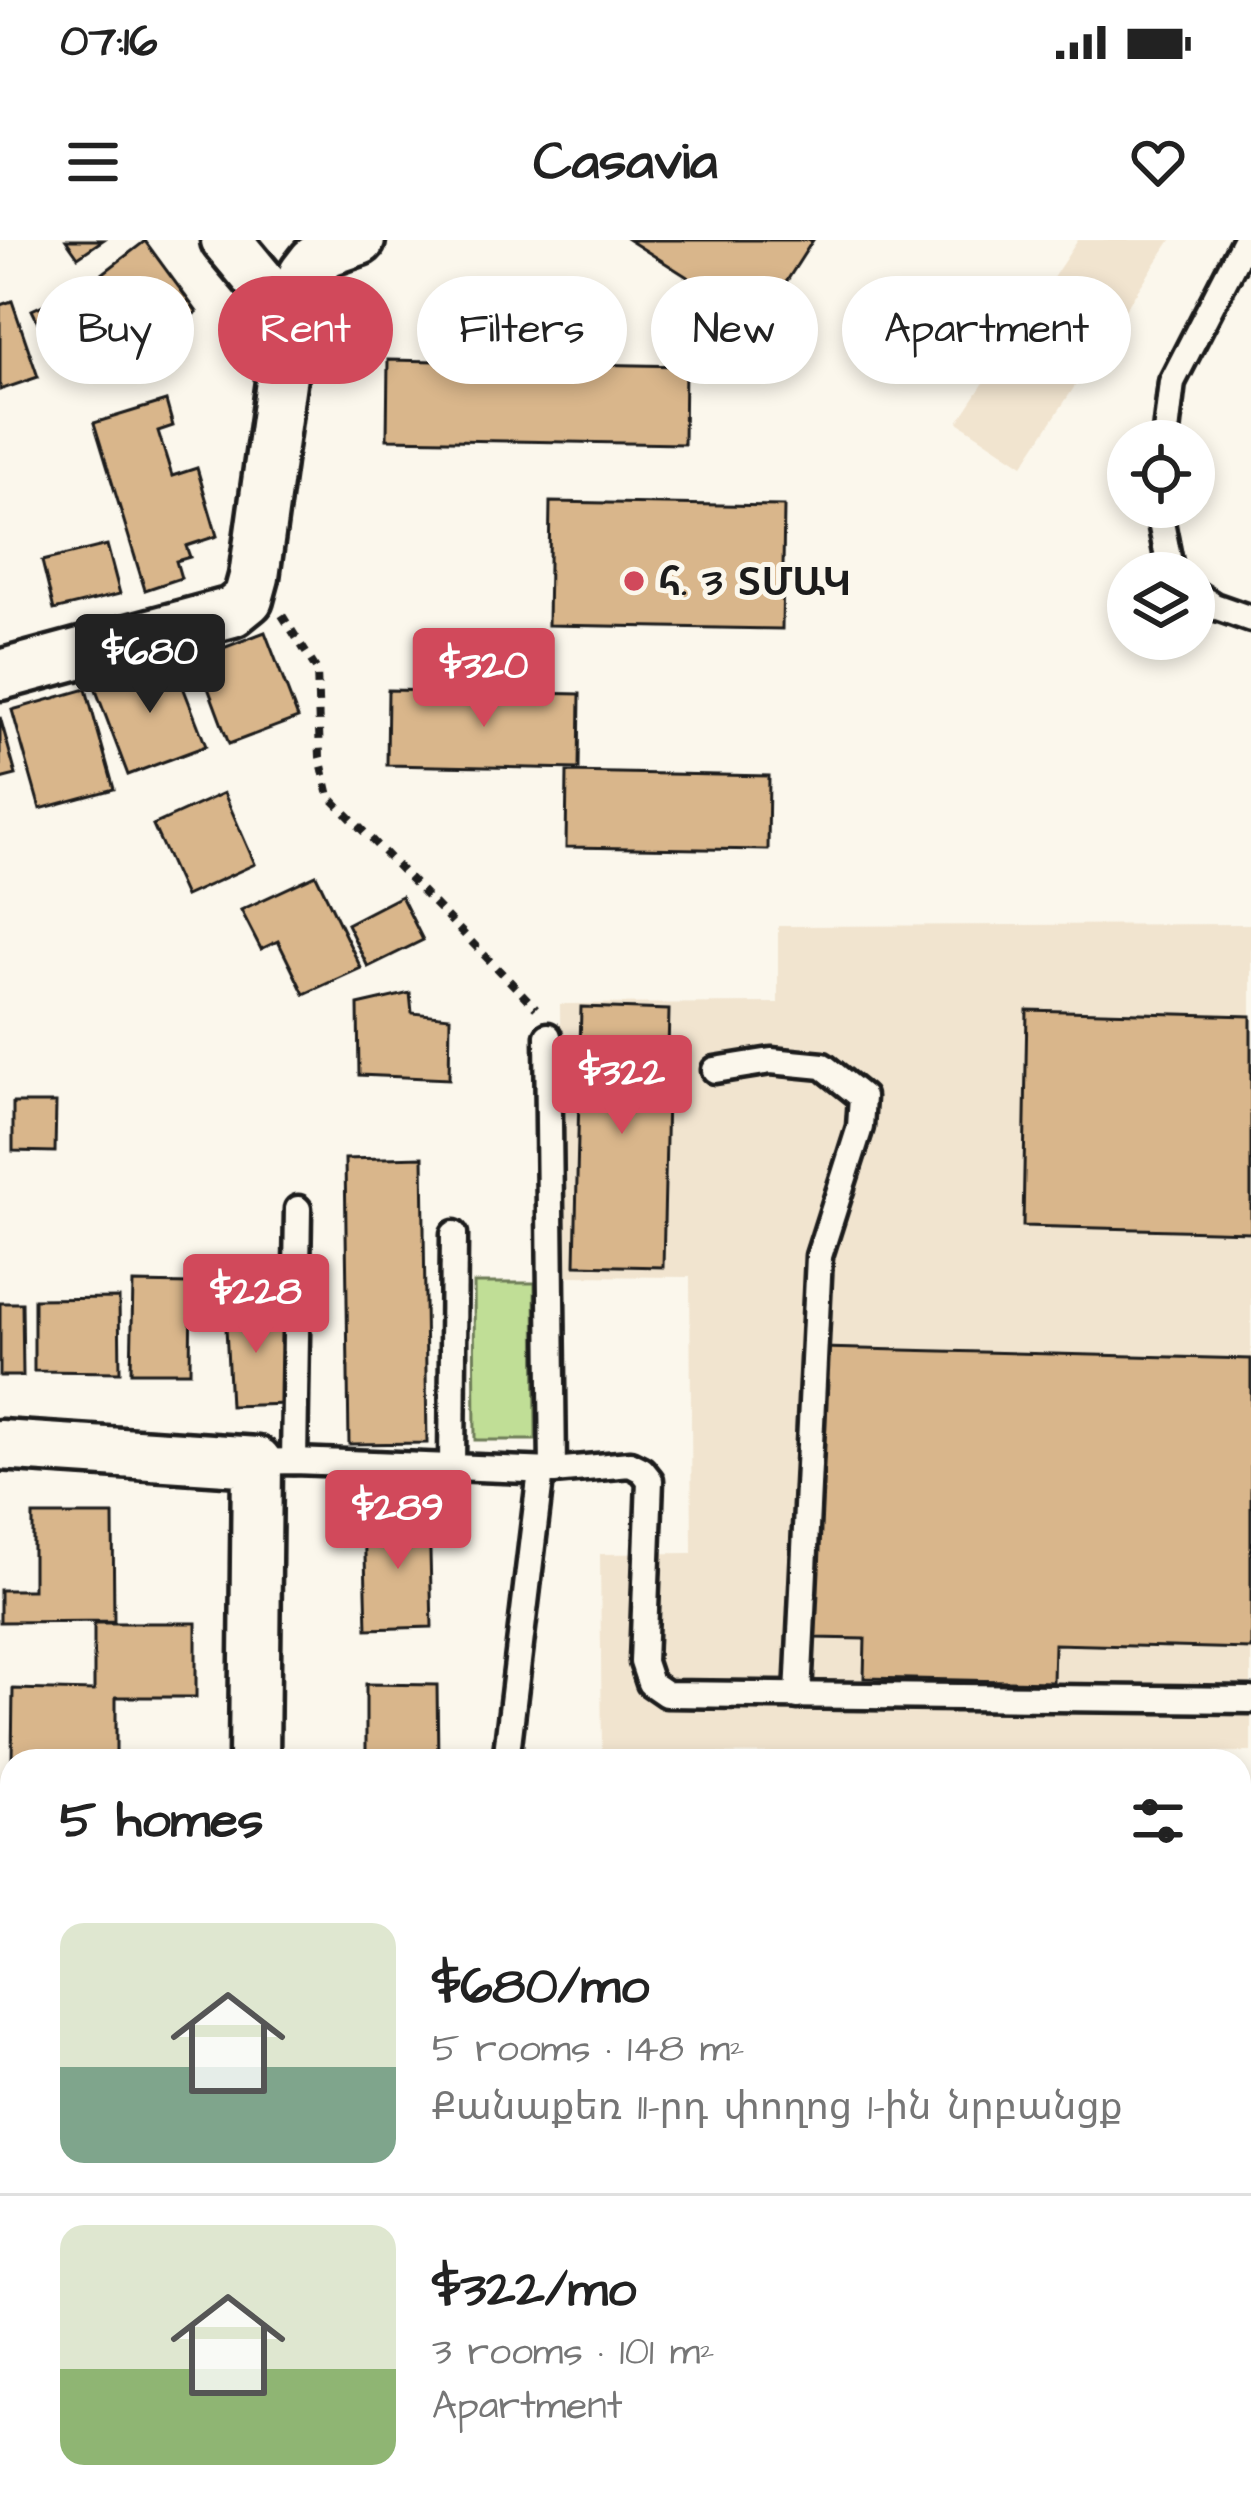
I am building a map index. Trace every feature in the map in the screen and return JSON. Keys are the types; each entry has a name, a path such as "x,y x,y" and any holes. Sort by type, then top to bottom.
{"street":[{"path":"226,240 256,276"},
{"path":"303,276 328,251 360,240"},
{"path":"0,675 232,611 248,598 281,384"},
{"path":"0,1444 276,1461 255,1749"}],"lane":[{"path":"1167,420 1172,382 1245,240"},
{"path":"1215,606 1251,619"},
{"path":"508,1749 547,1471 548,1036"},
{"path":"716,1070 771,1061 823,1066 862,1097 860,1127 819,1256 798,1696"},
{"path":"298,1209 276,1461 547,1471 630,1464 642,1470 650,1480 643,1662 650,1684 666,1694 1251,1700"},
{"path":"452,1467 454,1234"}],"path":[{"path":"254,577 316,670 320,757 329,796 545,1018 548,1036"}],"shaded area":[{"path":"1078,240 1171,240 1131,301 1131,276 1054,276"},
{"path":"983,384 1076,384 1023,465 958,422"},
{"path":"1251,924 1251,1749 602,1749 600,1554 692,1553 690,1277 562,1276 560,1004 778,1003 778,926"}],"green space":[{"path":"474,1283 535,1283 536,1440 475,1440"}],"building":[{"path":"66,240 103,240 78,257"},
{"path":"629,240 813,240 790,276 686,276"},
{"path":"145,241 171,276 103,276"},
{"path":"12,301 36,378 0,390 0,305"},
{"path":"393,360 417,361 417,384 627,384 627,365 651,365 651,384 685,384 684,444 387,439"},
{"path":"166,401 173,426 158,431 172,476 197,468 217,536 186,546 190,557 176,561 181,578 145,590 94,423"},
{"path":"550,502 784,506 782,629 548,625"},
{"path":"107,545 120,594 54,610 42,561"},
{"path":"265,632 298,718 229,744 197,658"},
{"path":"171,656 206,746 128,775 94,685"},
{"path":"86,689 114,789 40,809 12,710"},
{"path":"388,690 580,694 579,769 387,765"},
{"path":"0,717 16,775 0,779"},
{"path":"567,772 769,776 768,850 566,847"},
{"path":"224,793 255,864 185,896 153,825"},
{"path":"316,875 361,968 304,994 278,941 261,949 241,910"},
{"path":"401,896 423,940 368,967 347,924"},
{"path":"410,993 412,1013 450,1017 449,1079 359,1075 358,1005"},
{"path":"581,1007 669,1010 663,1267 575,1265"},
{"path":"1027,1010 1251,1016 1251,1232 1023,1226"},
{"path":"13,1103 56,1103 55,1152 13,1151"},
{"path":"423,1157 427,1443 349,1444 345,1159"},
{"path":"133,1283 191,1284 190,1372 131,1372"},
{"path":"119,1298 120,1372 34,1371 34,1299"},
{"path":"0,1303 22,1303 23,1376 0,1376"},
{"path":"282,1305 287,1404 230,1406 225,1308"},
{"path":"821,1348 1251,1359 1251,1649 1054,1644 1053,1682 864,1678 865,1639 814,1638"},
{"path":"33,1515 113,1515 114,1621 0,1622 0,1590 33,1590"},
{"path":"429,1516 432,1627 367,1629 364,1518"},
{"path":"94,1623 196,1623 196,1697 116,1697 116,1749 12,1749 13,1689 94,1691"},
{"path":"366,1684 437,1685 438,1749 366,1749"}],"place":[{"name":"հ. 3 ՏՄԱԿ","path":"634,581"}]}
